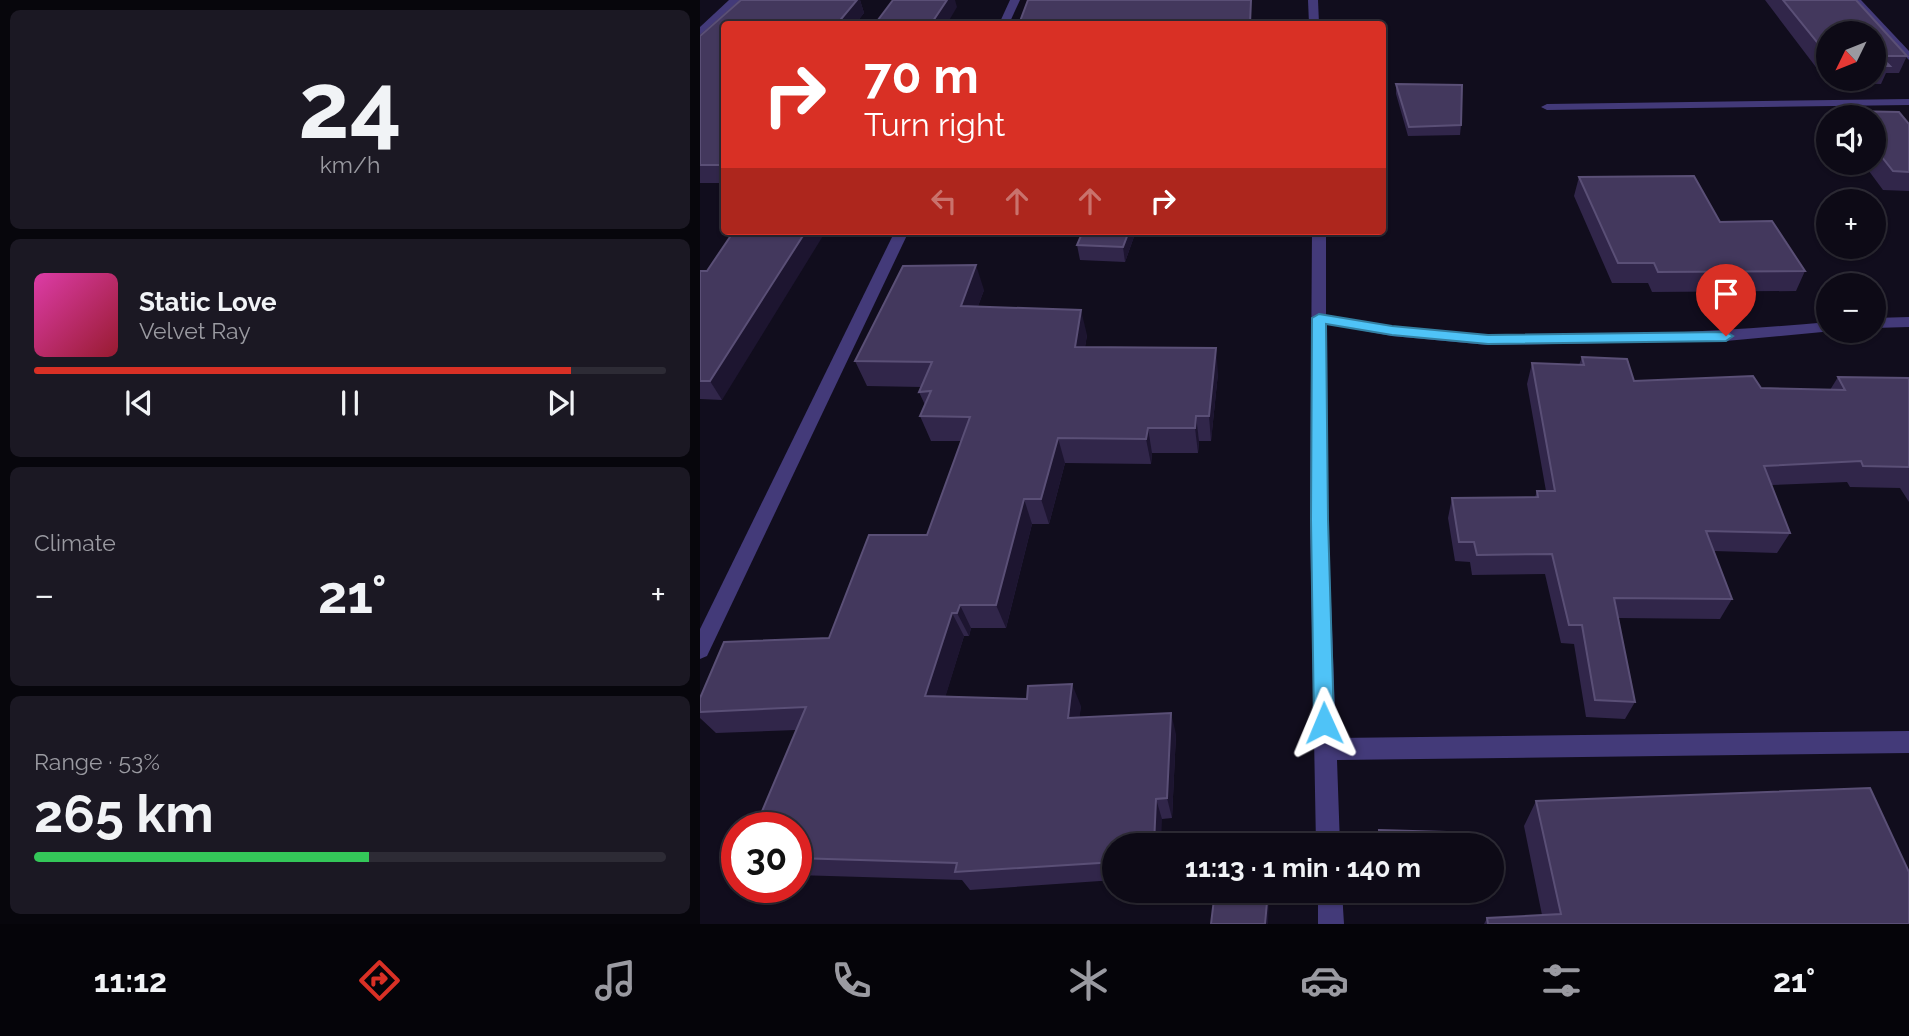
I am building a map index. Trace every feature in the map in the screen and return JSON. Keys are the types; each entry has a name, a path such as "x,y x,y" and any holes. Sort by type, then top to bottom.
{"street":[{"path":"700,32 736,0"},
{"path":"1005,21 1015,0"},
{"path":"1313,0 1314,21"},
{"path":"1856,0 1909,57"},
{"path":"1547,107 1909,102"},
{"path":"700,650 900,235"},
{"path":"1319,235 1319,520 1328,833"},
{"path":"1319,318 1392,331 1488,340 1726,336 1816,328"},
{"path":"1886,323 1909,322"},
{"path":"1325,749 1909,742"},
{"path":"1330,903 1331,924"}],"building":[{"path":"741,0 857,0 840,21 721,21 721,165 700,165 700,36"},
{"path":"893,0 947,0 933,21 877,21"},
{"path":"1028,0 1251,0 1250,21 1020,21"},
{"path":"1783,0 1856,0 1875,21 1816,21 1816,41"},
{"path":"1886,33 1907,56 1886,56"},
{"path":"1396,84 1462,85 1461,125 1409,127"},
{"path":"1886,112 1899,112 1909,124 1909,172 1893,171 1886,162"},
{"path":"1694,176 1720,222 1772,221 1805,271 1658,272 1654,263 1618,263 1579,177"},
{"path":"731,235 803,235 710,381 700,381 700,271 707,271"},
{"path":"1081,235 1128,235 1123,247 1077,245"},
{"path":"976,265 961,306 1081,310 1075,347 1216,348 1209,416 1196,416 1195,428 1148,428 1146,439 1058,438 1041,499 1024,499 996,605 960,605 957,613 952,613 925,696 1027,699 1028,686 1072,684 1068,718 1171,713 1167,798 1156,799 1155,833 1102,833 1102,863 955,872 957,863 812,858 812,812 762,812 806,707 700,712 700,698 724,642 829,638 869,535 927,535 970,417 920,416 931,391 919,392 932,362 855,361 903,266"},
{"path":"1582,357 1627,359 1634,381 1753,376 1761,388 1845,390 1838,377 1909,378 1909,467 1863,466 1861,461 1764,466 1790,533 1706,531 1732,599 1614,598 1635,702 1595,700 1582,625 1569,625 1552,554 1477,555 1474,542 1459,542 1452,498 1538,497 1537,491 1555,491 1532,363 1584,365"},
{"path":"1870,788 1909,872 1909,924 1488,924 1487,918 1561,914 1536,801"},
{"path":"1379,830 1446,833 1379,833"},
{"path":"1214,903 1267,903 1265,924 1211,924"}],"route":[{"path":"1324,723 1319,520 1319,318 1392,331 1488,340 1726,336"}]}
